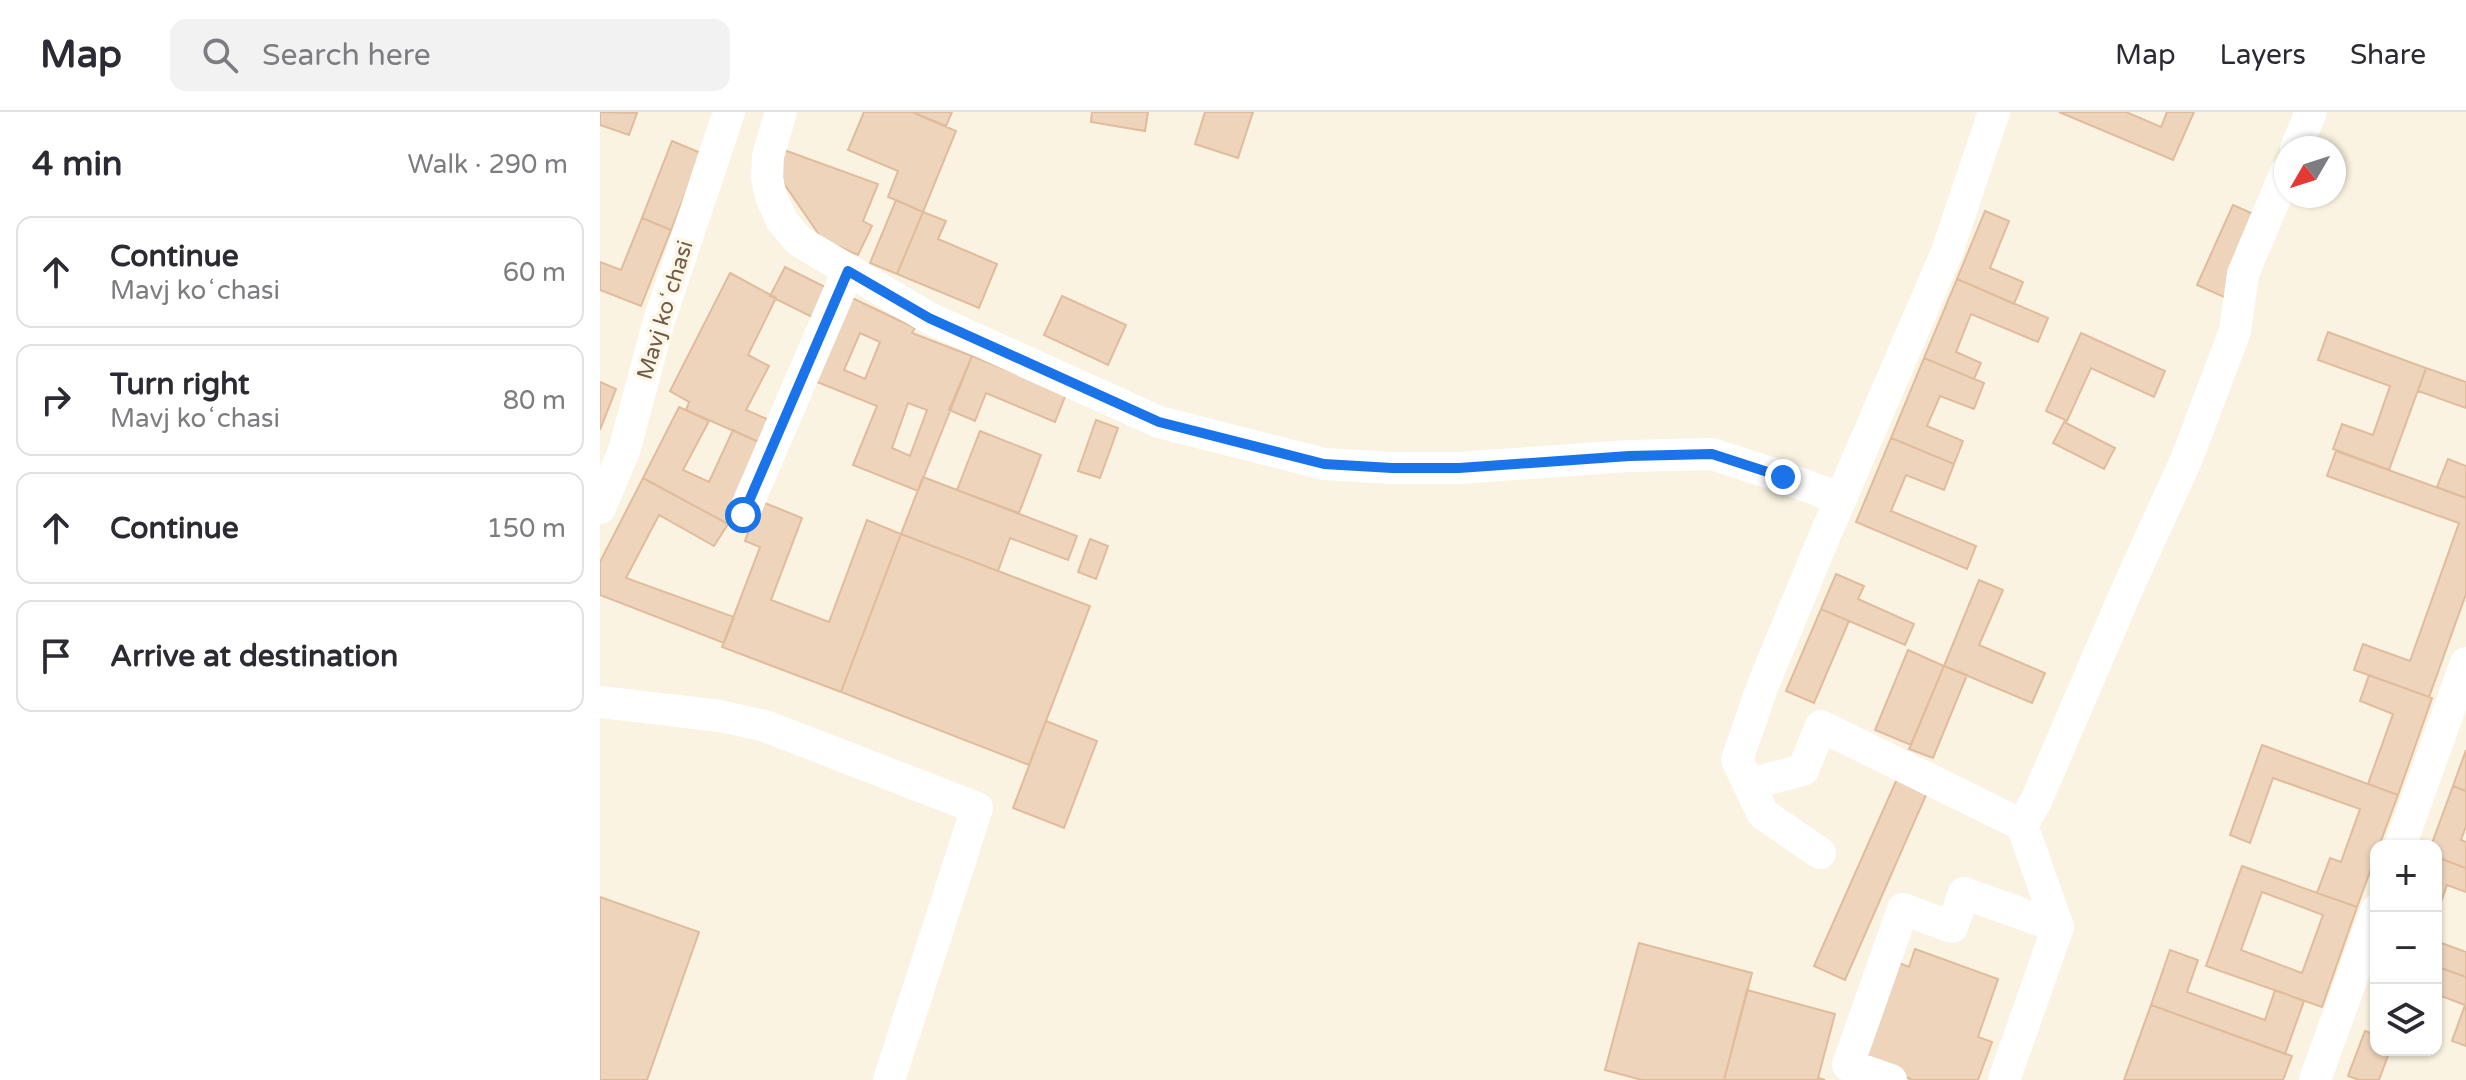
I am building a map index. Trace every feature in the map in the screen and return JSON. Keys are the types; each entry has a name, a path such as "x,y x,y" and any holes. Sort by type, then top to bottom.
{"street":[{"name":"Mavj koʻchasi","path":"600,508 624,451 659,321 729,112"},
{"path":"781,112 768,156 767,178 771,197 782,221 799,241 929,318 1159,422 1324,464 1379,468 1459,468 1629,456 1712,454 1841,499"},
{"path":"1820,853 1763,814 1737,760 1763,685 1947,252 1994,112"},
{"path":"2301,136 2311,112"},
{"path":"2004,1080 2058,927 2029,813 2187,458 2235,331 2243,274 2274,200"},
{"path":"743,515 848,271"},
{"path":"2402,840 2466,663"},
{"path":"600,702 720,716 765,726 977,808 889,1080"},
{"path":"1749,784 1803,770 1821,726 2029,813"},
{"path":"1891,1080 1848,1065 1903,909 1952,927 1964,893 2058,927"},
{"path":"2315,1080 2376,912"}],"building":[{"path":"600,112 637,113 629,135 600,125"},
{"path":"864,112 912,112 956,131 923,212 888,197 898,171 848,150"},
{"path":"912,112 952,112 946,126"},
{"path":"1092,112 1148,112 1145,131 1091,122"},
{"path":"1205,112 1253,112 1238,158 1195,144"},
{"path":"2059,112 2126,112 2161,127 2167,112 2194,112 2173,160"},
{"path":"672,141 701,153 671,230 642,218"},
{"path":"784,150 878,184 863,221 872,226 858,255 822,239 776,172"},
{"path":"896,200 923,212 897,274 870,263"},
{"path":"2233,205 2260,217 2224,297 2197,285"},
{"path":"1985,211 2009,221 1990,268 2023,282 2014,304 1957,279"},
{"path":"923,212 946,221 938,239 997,264 979,308 897,274"},
{"path":"642,218 671,230 641,306 600,290 600,262 621,270"},
{"path":"785,267 833,291 818,320 770,296"},
{"path":"730,273 776,298 748,355 769,366 746,410 774,422 763,444 686,410 689,402 670,391"},
{"path":"1957,279 2048,318 2038,342 1971,314 1956,352 1981,363 1974,379 1924,358"},
{"path":"848,296 915,328 912,333 972,356 918,491 853,465 877,406 812,380","holes":["860,333 880,342 865,379 844,370","908,403 927,410 910,456 892,448"]},
{"path":"1062,296 1126,325 1108,365 1044,335"},
{"path":"2328,332 2426,368 2389,470 2333,449 2342,424 2373,435 2390,386 2318,360"},
{"path":"2081,333 2165,371 2154,397 2091,368 2067,421 2046,411"},
{"path":"972,356 1066,394 1055,422 986,393 975,421 949,410"},
{"path":"1924,358 1984,383 1974,409 1940,396 1927,426 1963,441 1954,464 1891,438"},
{"path":"2426,368 2466,382 2466,408 2418,391"},
{"path":"600,382 616,389 600,430"},
{"path":"679,407 709,421 683,470 709,482 733,430 763,444 728,524 643,478"},
{"path":"1096,420 1118,428 1100,478 1078,471"},
{"path":"2064,422 2115,448 2104,469 2053,443"},
{"path":"980,431 1041,455 1019,513 957,490"},
{"path":"1891,438 1954,464 1944,490 1906,475 1891,511 1976,546 1967,569 1856,522"},
{"path":"2336,451 2466,498 2466,594 2429,697 2354,670 2363,644 2410,661 2459,523 2327,476"},
{"path":"2448,459 2466,466 2466,498 2437,487"},
{"path":"923,477 1077,536 1068,560 1010,538 998,571 901,534"},
{"path":"643,478 728,524 714,546 659,515 626,578 734,617 724,643 600,595 600,562"},
{"path":"760,501 802,518 771,600 829,622 867,520 901,534 841,692 722,647 760,547 745,541"},
{"path":"901,534 1090,606 1029,765 841,692"},
{"path":"1090,539 1108,546 1096,579 1078,572"},
{"path":"1836,574 1864,586 1858,599 1914,624 1905,645 1821,609"},
{"path":"1979,580 2003,590 1979,645 2045,673 2032,703 1944,666"},
{"path":"1821,609 1849,621 1814,703 1786,691"},
{"path":"1908,650 1944,666 1911,745 1875,730"},
{"path":"1944,666 1967,675 1933,758 1909,749"},
{"path":"2369,675 2432,698 2398,795 2368,784 2393,714 2360,701"},
{"path":"1046,721 1097,741 1064,828 1013,808"},
{"path":"2262,745 2398,795 2381,840 2370,840 2370,871 2357,907 2317,893 2330,858 2341,862 2360,809 2273,778 2250,843 2230,835"},
{"path":"2466,750 2466,791 2453,786"},
{"path":"1900,772 1930,786 1845,980 1814,966"},
{"path":"2453,786 2466,791 2466,826 2461,840 2466,842 2466,868 2442,859 2442,840 2433,840"},
{"path":"2442,859 2466,868 2466,892 2447,885 2442,899"},
{"path":"2242,866 2357,907 2322,1007 2206,966","holes":["2262,892 2323,915 2302,973 2241,950"]},
{"path":"600,897 699,932 647,1080 600,1080"},
{"path":"1639,943 1752,973 1724,1080 1642,1080 1605,1070"},
{"path":"2442,943 2466,952 2466,977 2442,968"},
{"path":"1915,949 1998,979 1978,1037 1992,1042 1978,1080 1913,1080 1859,1061 1895,961 1909,967"},
{"path":"2170,950 2198,960 2187,992 2265,1020 2275,990 2304,1001 2285,1054 2151,1005"},
{"path":"2442,968 2466,977 2466,1046 2452,1041 2465,1005 2442,996"},
{"path":"1747,990 1835,1014 1818,1078 1825,1080 1724,1080"},
{"path":"2151,1005 2292,1056 2283,1080 2124,1080"},
{"path":"2365,1031 2370,1033 2370,1056 2388,1056 2379,1080 2359,1080 2348,1076"}],"route":[{"path":"743,515 848,271 929,318 1159,422 1324,464 1459,468 1629,456 1712,454 1783,477"}]}
